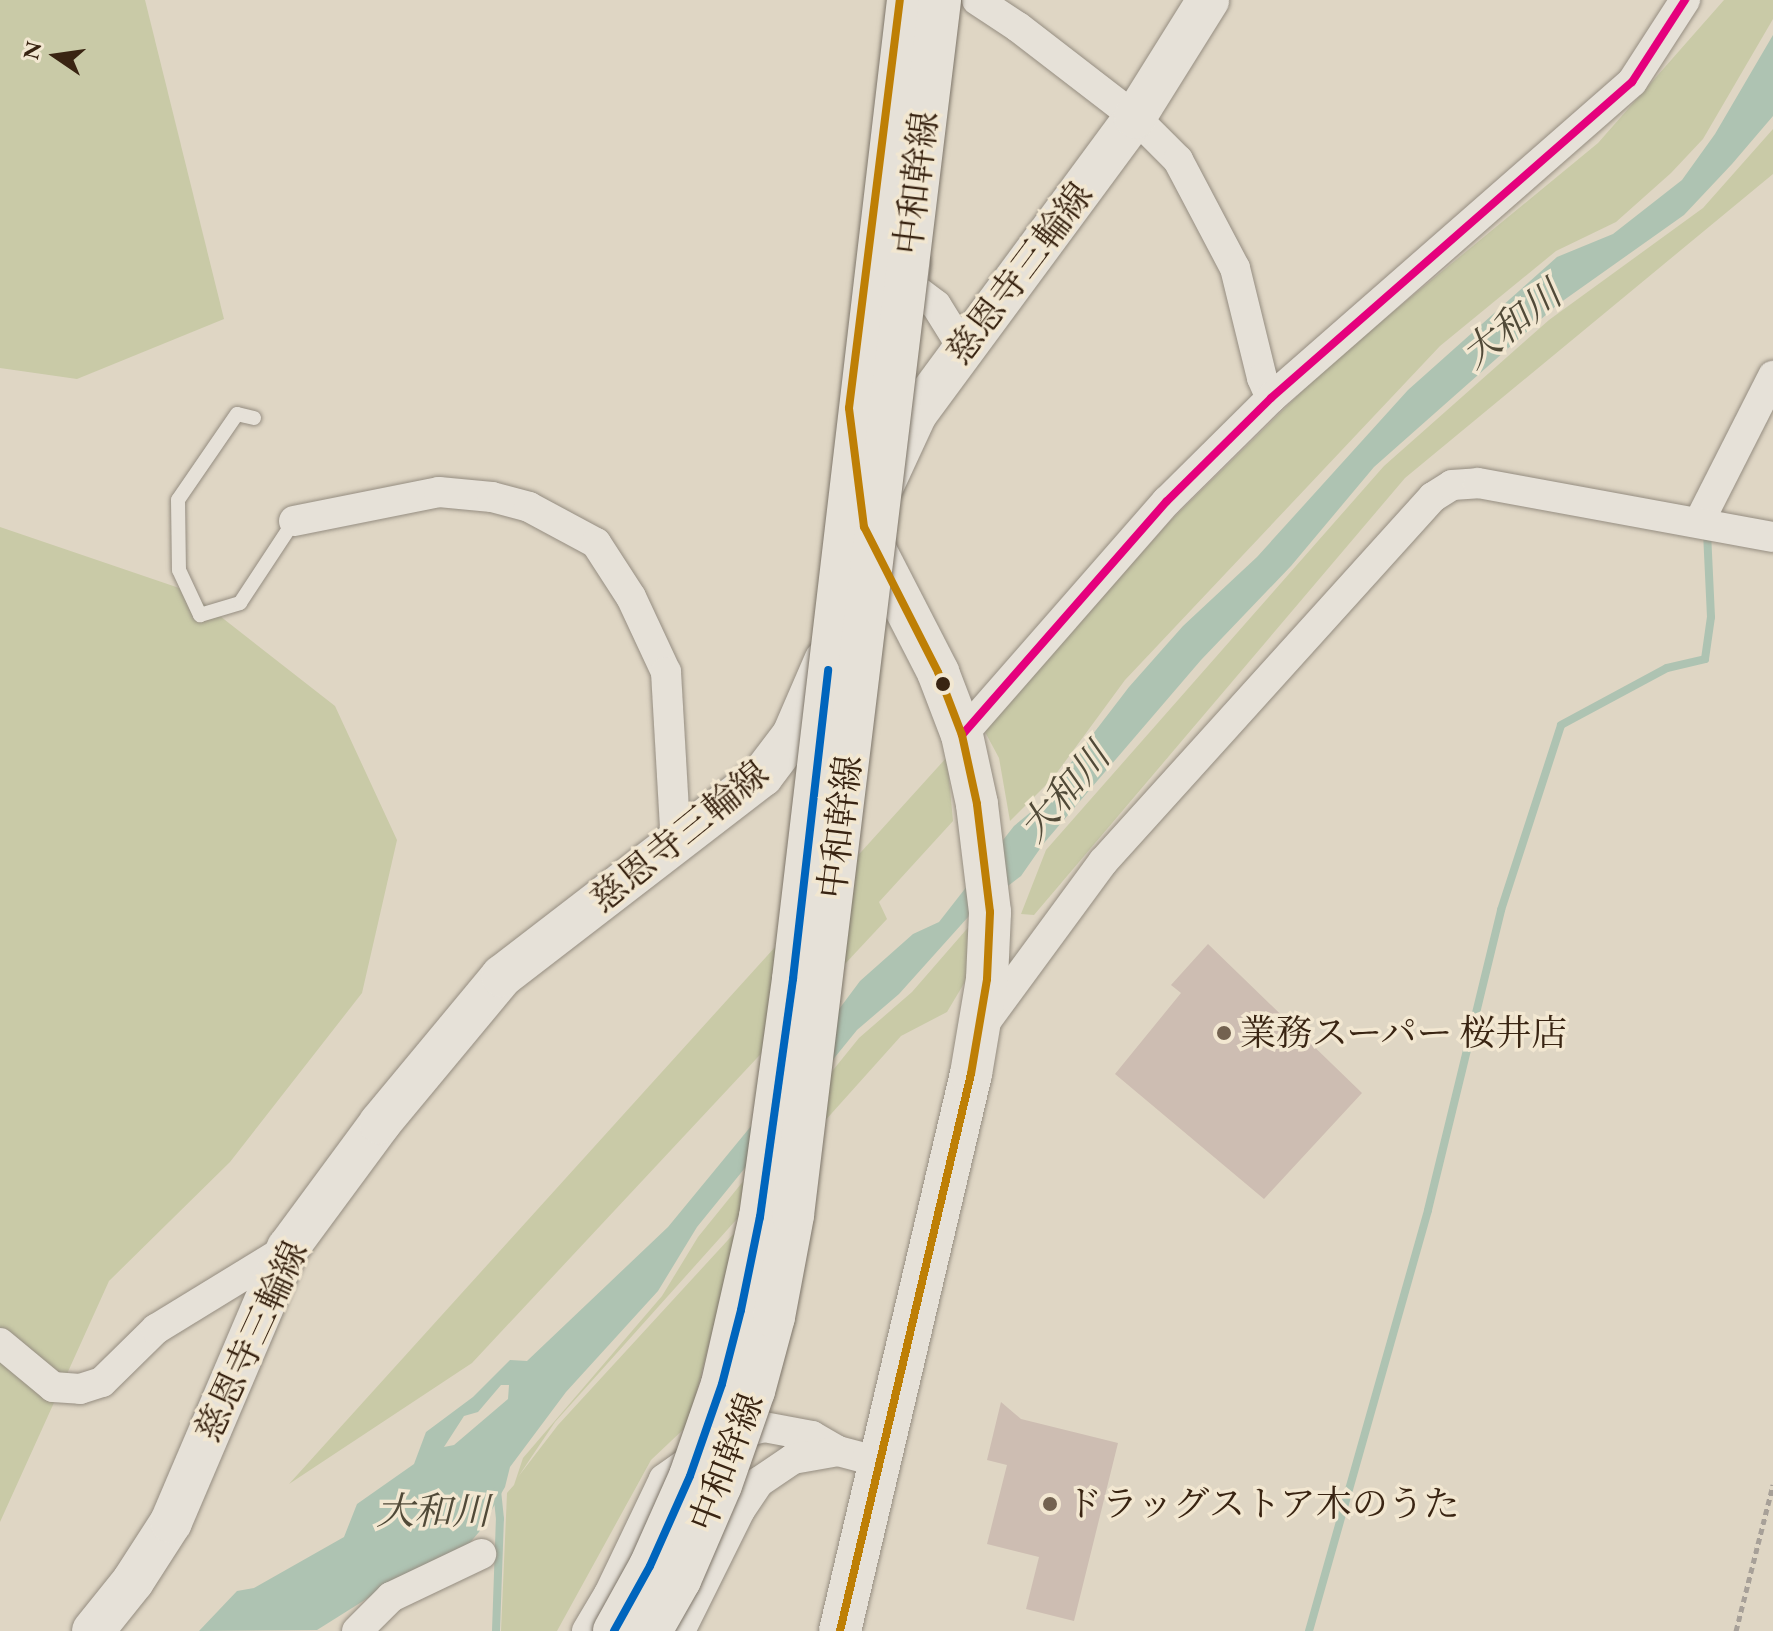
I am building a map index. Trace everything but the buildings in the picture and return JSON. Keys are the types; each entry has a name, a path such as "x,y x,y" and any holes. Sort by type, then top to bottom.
{"main road":[{"name":"中和幹線","path":"614,1631 650,1566 690,1476 722,1384 760,1217 793,979 908,0"},
{"name":"中和幹線","path":"651,1631 680,1580 721,1485 754,1391 774,1317 793,1215 940,0"},
{"name":"慈恩寺三輪線","path":"93,1631 133,1581 171,1522 288,1248 380,1123 502,976 762,776 793,735 847,600 864,527 916,414 962,347 1135,117 1208,0"},
{"path":"840,1631 957,1139 987,979 990,912 977,804 962,735 938,672 864,527"}],"street":[{"path":"864,527 849,408 900,0"},
{"path":"949,0 912,287 936,305 962,347"},
{"path":"977,0 1018,27 1135,117 1178,160 1235,268 1262,378 1271,398"},
{"path":"962,735 1167,501 1271,398 1632,82 1685,0"},
{"path":"1710,524 1773,376"},
{"path":"978,1033 1103,862 1433,497 1452,485 1478,483 1773,537"},
{"path":"294,521 439,492 492,497 529,507 596,543 631,597 666,672 676,844"},
{"path":"0,1343 53,1387 80,1389 102,1382 156,1329 288,1248"},
{"path":"587,1631 609,1594 664,1479 724,1437 764,1427 812,1436 838,1451 880,1462"},
{"path":"680,1631 740,1510 759,1482 793,1459 838,1451"},
{"path":"357,1631 391,1597 481,1554"}],"lane":[{"path":"254,418 237,414 178,500 179,570 200,615 240,603 294,521"}],"path":[{"path":"1736,1631 1773,1485"}],"shaded area":[{"path":"0,0 145,0 224,319 77,379 0,368"},
{"path":"1724,0 1773,0 1773,19 1703,139 1671,173 1616,222 1556,251 1440,346 1125,680 1053,778 1010,821 999,758 984,730 1168,523 1332,362 1598,143"},
{"path":"1773,129 1773,174 1405,478 1034,915 1021,914 1046,850 1384,466 1549,320 1703,208"},
{"path":"0,527 188,591 335,706 397,840 362,993 230,1162 109,1281 0,1522"},
{"path":"947,757 953,821 879,902 887,919 472,1363 289,1484"},
{"path":"972,923 966,980 947,1012 901,1036 555,1422 518,1477 558,1425 739,1228 688,1425 651,1460 557,1631 501,1631 507,1493 514,1485 523,1458 662,1296 698,1237 859,1038 912,992"}],"water":[{"name":"大和川","path":"1773,35 1773,116 1732,164 1684,215 1557,305 1374,467 1291,566 1201,660 1044,843 1021,876 969,916 899,994 857,1030 697,1227 658,1291 566,1392 510,1467 505,1487 479,1532 463,1551 368,1598 317,1630 199,1631 237,1591 254,1588 344,1537 357,1504 414,1464 426,1432 473,1397 510,1360 527,1361 668,1227 761,1114 860,981 913,934 939,922 1014,826 1037,807 1129,687 1183,626 1257,557 1408,390 1557,257 1613,234 1682,180 1715,134","holes":["501,1385 509,1385 508,1399 454,1445 444,1447 464,1416 478,1412"]}],"waterway":[{"path":"1309,1631 1428,1210 1501,910 1561,725 1667,668 1705,659 1711,617 1707,533"},
{"path":"496,1631 500,1519 497,1491"}],"transit line":[{"path":"840,1631 971,1074 987,979 990,912 977,804 962,735 938,672 864,527 849,408 900,0"},
{"path":"962,735 1167,501 1271,398 1632,82 1685,0"},
{"path":"614,1631 650,1566 690,1476 722,1384 741,1310 760,1217 793,979 828,670"}],"place":[{"name":"業務スーパー 桜井店","path":"1224,1033"},
{"name":"ドラッグストア木のうた","path":"1050,1504"}]}
